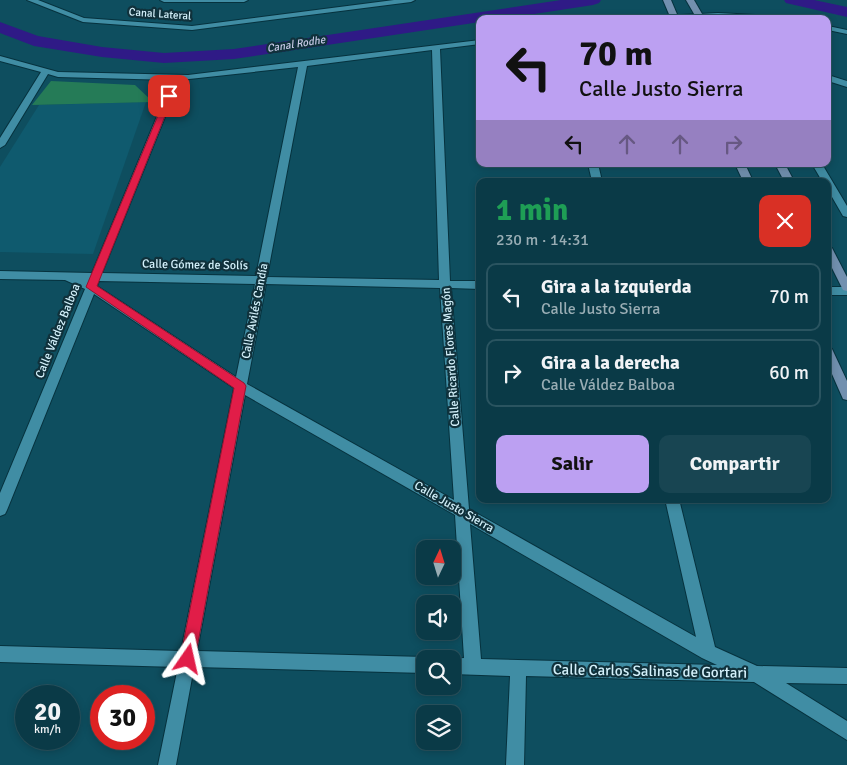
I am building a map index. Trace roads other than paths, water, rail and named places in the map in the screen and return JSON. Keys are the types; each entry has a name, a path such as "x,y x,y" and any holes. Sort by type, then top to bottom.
{"street":[{"name":"Canal Lateral","path":"31,0 83,20 192,28 410,0"},
{"path":"164,0 244,0"},
{"path":"667,0 674,15"},
{"path":"690,0 698,14 742,15"},
{"path":"831,29 847,32"},
{"path":"0,58 58,74 188,78 476,43"},
{"name":"Calle Ricardo Flores Magón","path":"436,48 445,284 473,666"},
{"name":"Calle Avilés Candía","path":"167,765 303,64"},
{"path":"0,145 46,71"},
{"name":"Calle Váldez Balboa","path":"0,510 177,78"},
{"path":"831,79 847,84"},
{"path":"819,167 825,178"},
{"path":"831,187 847,214"},
{"path":"831,257 847,289 831,291"},
{"name":"Calle Justo Sierra","path":"0,275 65,276 93,282 240,386 708,652 757,674 847,731"},
{"name":"Calle Gómez de Solís","path":"93,282 261,280 476,285"},
{"path":"831,359 847,396"},
{"path":"673,503 708,652"},
{"path":"0,654 416,665"},
{"name":"Calle Carlos Salinas de Gortari","path":"461,666 847,676"},
{"path":"515,765 518,668"}],"waterway":[{"name":"Canal Rodhe","path":"493,15 593,0"},
{"name":"Canal Rodhe","path":"792,0 847,12"},
{"name":"Canal Rodhe","path":"0,27 34,41 102,52 164,58 234,54 476,18"}]}
